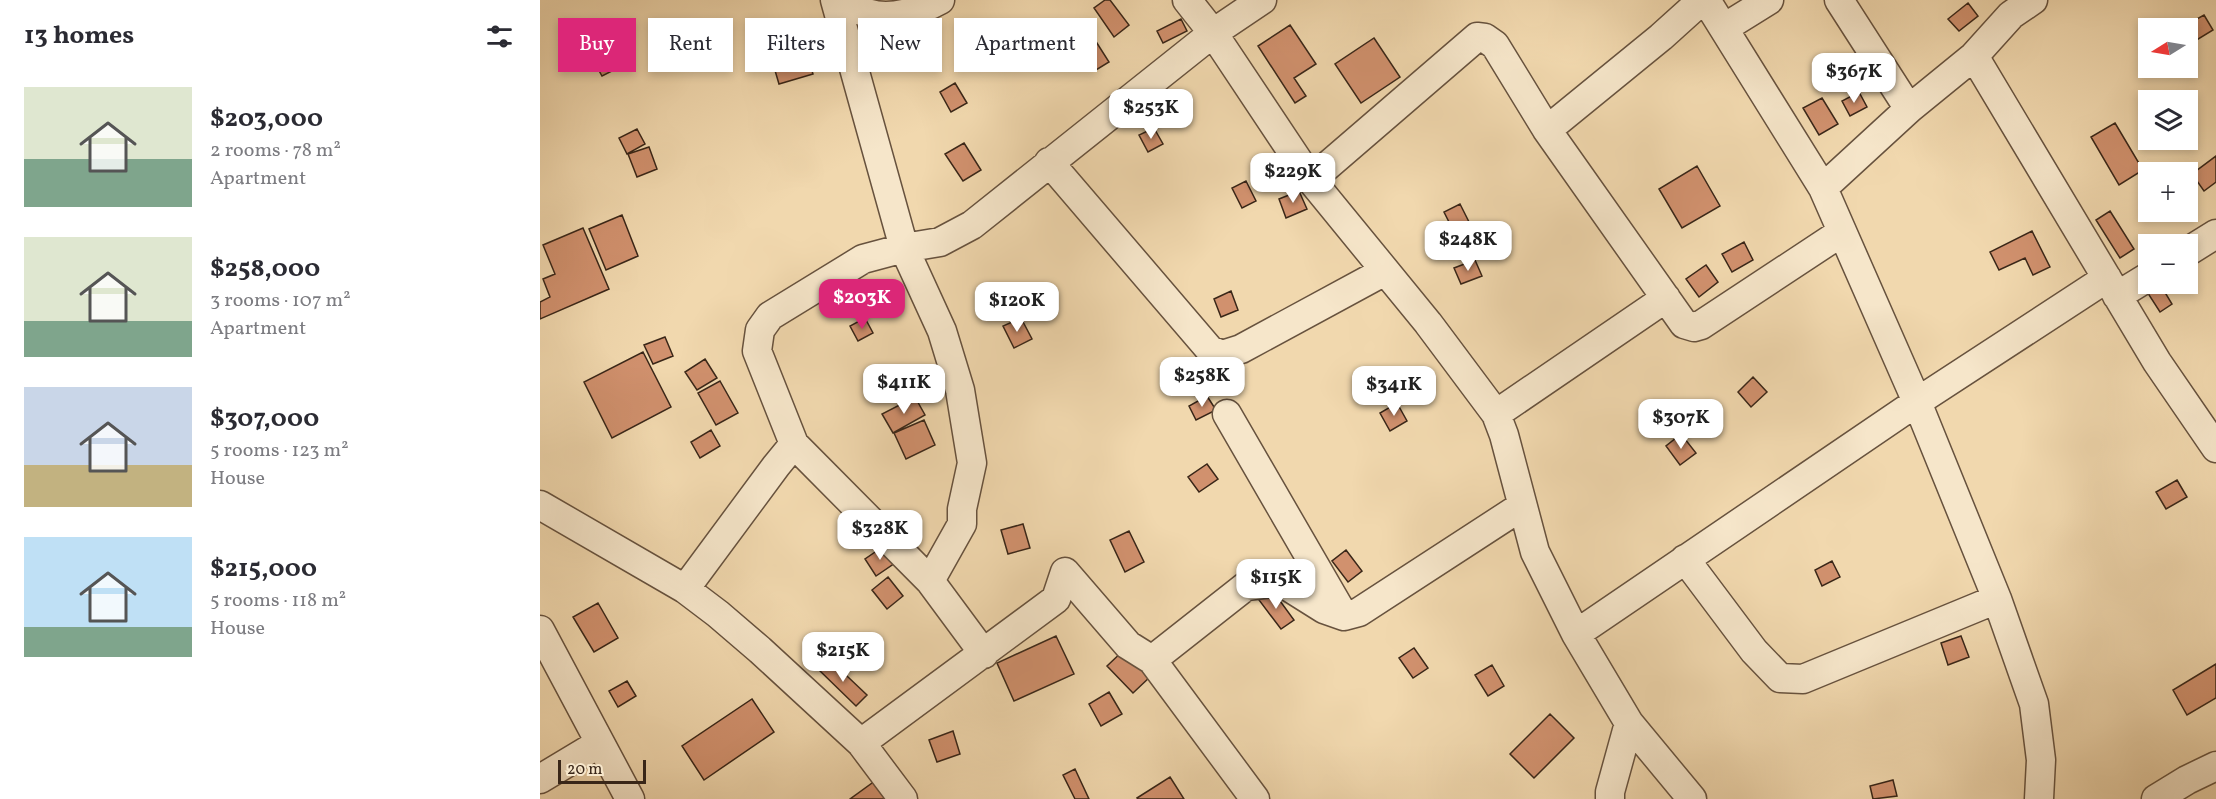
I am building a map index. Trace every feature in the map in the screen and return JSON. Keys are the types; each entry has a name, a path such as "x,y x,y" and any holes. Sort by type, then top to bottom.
{"street":[{"path":"835,0 904,248 945,341 960,390 972,463 962,508 962,524 930,581"},
{"path":"842,0 868,14 891,16 925,8 940,0"},
{"path":"1187,0 1213,33 1311,180 1428,323 1496,414 1504,435 1535,552 1576,634 1629,723 1692,799"},
{"path":"984,654 930,581 794,444 757,351 760,330 770,316 863,259 904,248 940,242 972,225 1213,33 1262,0"},
{"path":"1547,130 1704,0 1724,28 1823,188 1917,402 1997,599 2034,704 2041,760 2039,799"},
{"path":"1724,28 1769,0"},
{"path":"1839,0 1909,109"},
{"path":"1823,188 1909,109 1974,56 2016,5"},
{"path":"1311,180 1477,38 1485,38 1495,45 1547,130 1684,324 1694,327 1701,325 1842,232"},
{"path":"1974,56 2157,362 2216,448"},
{"path":"1049,162 1210,350 1222,355 1241,349 1385,271"},
{"path":"2198,245 2216,234"},
{"path":"1576,634 1917,402 2112,287 2138,280"},
{"path":"1496,414 1666,298"},
{"path":"1227,414 1344,616"},
{"path":"685,589 794,444"},
{"path":"540,505 685,589 760,650 861,743 903,799"},
{"path":"1152,660 1246,586 1281,582 1324,609 1344,616 1359,612 1522,506"},
{"path":"1685,559 1755,651 1780,678 1803,679 1997,599"},
{"path":"861,743 1056,600 1065,572 1128,645 1152,660 1255,799"},
{"path":"540,630 630,799"},
{"path":"1610,799 1629,723"},
{"path":"540,779 600,743"},
{"path":"2156,799 2216,766"}],"building":[{"path":"1105,0 1110,0 1129,25 1114,37 1094,8"},
{"path":"1968,3 1978,16 1959,31 1948,19"},
{"path":"2204,15 2213,30 2198,39 2198,18"},
{"path":"1181,19 1187,31 1163,43 1157,31"},
{"path":"1290,25 1316,64 1294,78 1306,96 1295,103 1258,46"},
{"path":"1374,38 1400,77 1361,103 1335,64"},
{"path":"1097,43 1109,62 1097,69"},
{"path":"775,72 812,72 813,74 779,84"},
{"path":"955,83 967,103 951,112 940,92"},
{"path":"1859,92 1867,107 1850,116 1842,101"},
{"path":"1822,98 1838,124 1819,135 1803,108"},
{"path":"2115,123 2138,162 2138,173 2119,185 2091,137"},
{"path":"1154,128 1163,144 1148,152 1139,135"},
{"path":"637,129 645,144 627,154 619,138"},
{"path":"964,143 981,170 963,181 945,154"},
{"path":"649,147 657,169 637,177 628,154"},
{"path":"2216,156 2216,182 2204,191 2198,182 2198,170"},
{"path":"1697,166 1720,206 1682,228 1659,189"},
{"path":"1246,181 1256,201 1242,208 1232,188"},
{"path":"1299,191 1307,209 1286,218 1279,199"},
{"path":"1460,204 1469,222 1453,230 1444,212"},
{"path":"2110,211 2134,249 2120,258 2096,220"},
{"path":"622,215 638,256 606,270 589,229"},
{"path":"1493,226 1502,245 1483,254 1475,234"},
{"path":"583,228 609,289 540,319 540,302 550,297 543,279 555,274 543,245"},
{"path":"2032,231 2050,267 2033,275 2025,258 1999,270 1990,252"},
{"path":"1744,242 1753,260 1732,272 1722,254"},
{"path":"1475,260 1482,276 1461,284 1454,268"},
{"path":"1706,265 1718,282 1699,297 1686,279"},
{"path":"1231,291 1238,310 1221,317 1214,299"},
{"path":"2148,294 2166,294 2172,304 2160,312"},
{"path":"865,318 873,333 858,341 850,326"},
{"path":"1021,318 1032,339 1014,348 1003,326"},
{"path":"665,337 673,356 653,364 644,345"},
{"path":"643,352 671,407 612,438 584,382"},
{"path":"705,359 717,378 697,390 685,372"},
{"path":"1753,377 1767,392 1751,407 1738,392"},
{"path":"720,381 738,413 716,425 698,393"},
{"path":"1207,396 1216,410 1196,420 1189,406"},
{"path":"915,397 925,415 893,433 882,414"},
{"path":"1397,403 1407,421 1390,431 1380,413"},
{"path":"924,420 935,445 906,459 894,433"},
{"path":"711,430 720,446 700,458 691,442"},
{"path":"1681,434 1696,453 1680,465 1666,446"},
{"path":"1207,464 1218,479 1199,492 1188,477"},
{"path":"2177,480 2187,497 2166,509 2156,492"},
{"path":"1023,524 1030,548 1008,554 1001,530"},
{"path":"1129,531 1144,562 1125,572 1110,540"},
{"path":"884,546 895,563 876,576 865,559"},
{"path":"1346,550 1362,571 1348,582 1332,561"},
{"path":"1832,561 1840,577 1822,586 1815,570"},
{"path":"888,577 903,596 887,609 872,590"},
{"path":"1272,590 1294,620 1281,629 1259,600"},
{"path":"598,603 618,638 594,652 573,617"},
{"path":"1056,636 1074,674 1014,701 997,663"},
{"path":"1961,636 1969,657 1948,665 1941,643"},
{"path":"1126,648 1152,675 1133,693 1107,666"},
{"path":"1414,648 1428,668 1413,678 1399,658"},
{"path":"829,659 867,695 856,706 819,670"},
{"path":"2216,664 2216,698 2187,715 2173,690"},
{"path":"1492,665 1504,686 1488,696 1475,675"},
{"path":"627,681 636,696 618,707 609,691"},
{"path":"1109,692 1122,714 1101,726 1089,704"},
{"path":"752,699 774,732 704,780 682,746"},
{"path":"1550,714 1574,738 1534,778 1510,754"},
{"path":"953,731 960,754 937,762 929,740"},
{"path":"1075,769 1089,799 1075,799 1063,775"},
{"path":"1170,777 1184,799 1137,798"},
{"path":"879,778 891,795 885,799 850,799"},
{"path":"1893,780 1897,796 1873,799 1870,786"}]}
